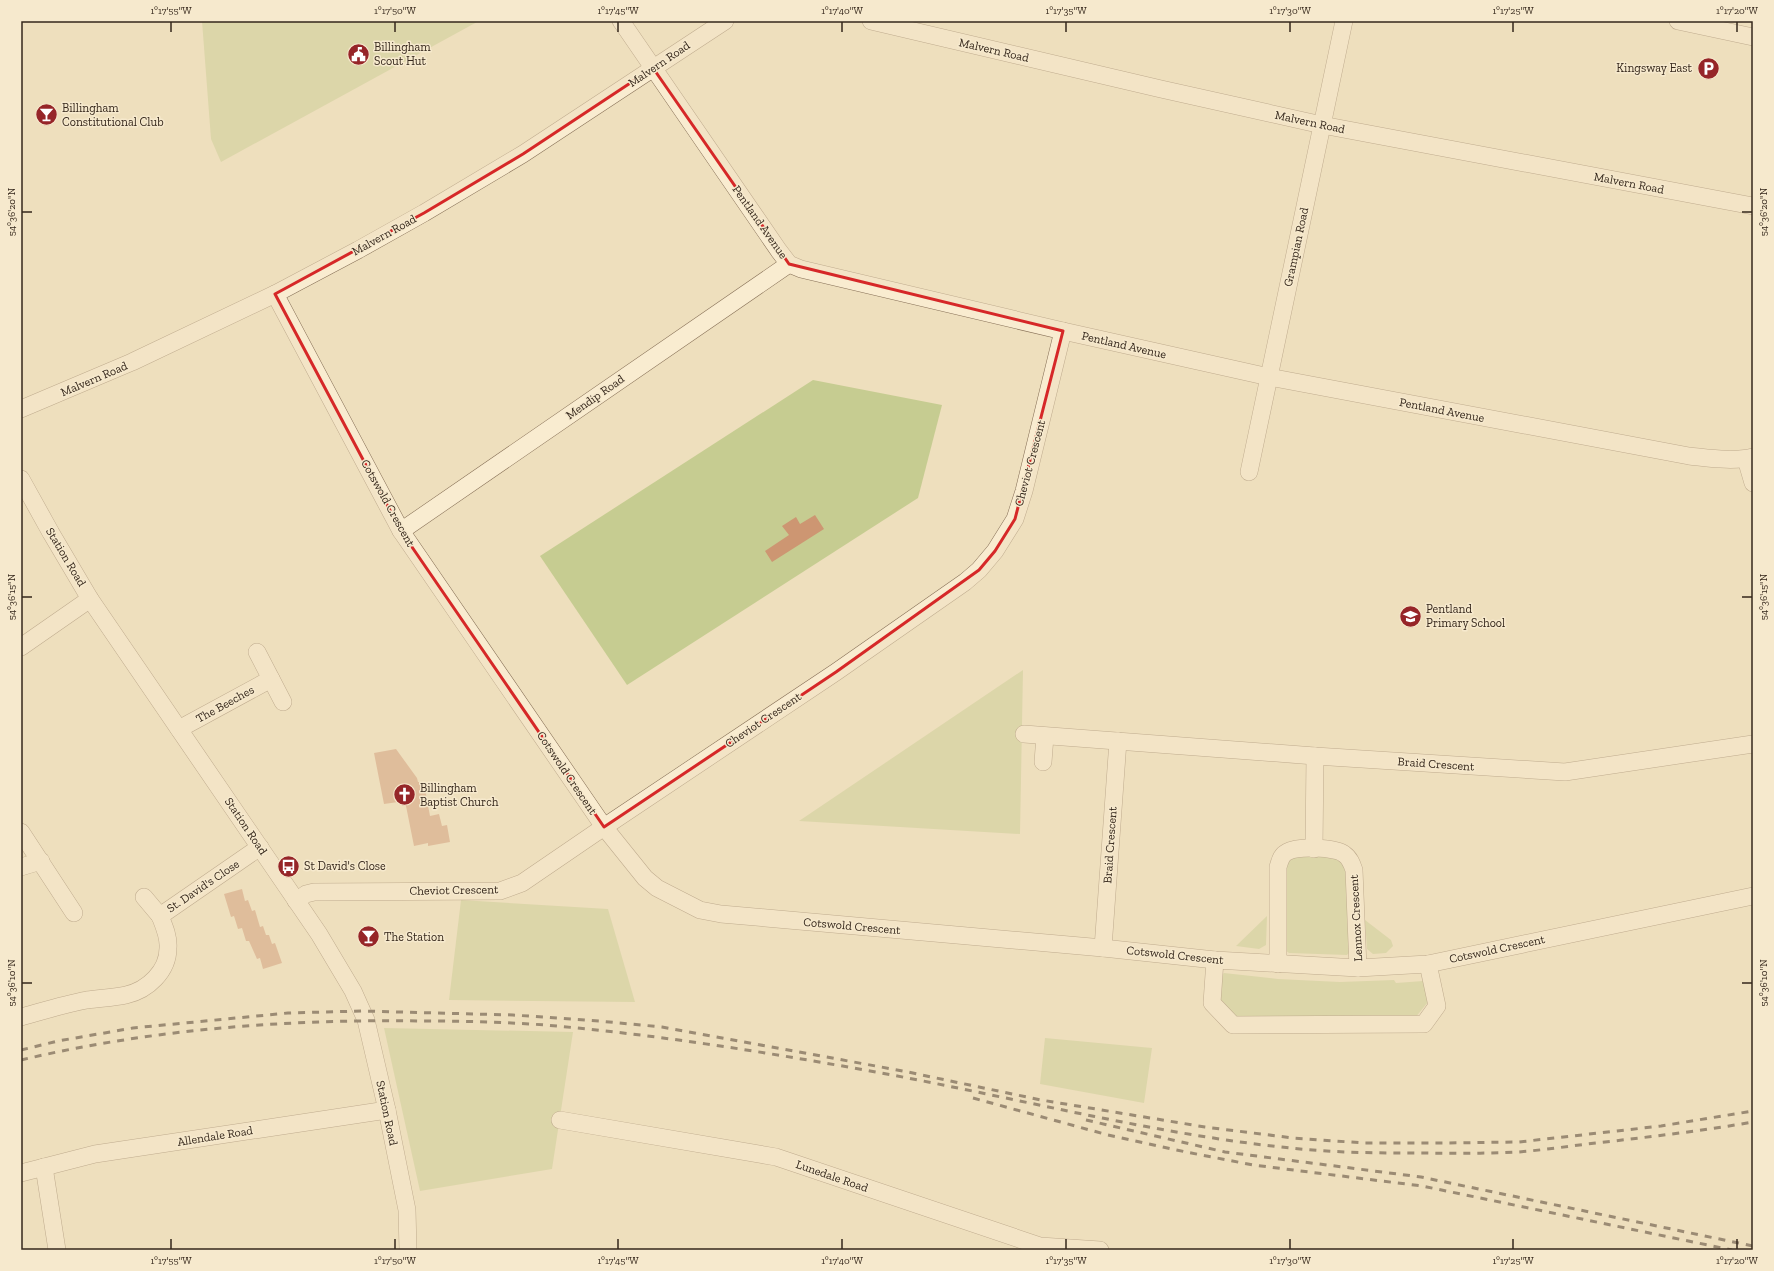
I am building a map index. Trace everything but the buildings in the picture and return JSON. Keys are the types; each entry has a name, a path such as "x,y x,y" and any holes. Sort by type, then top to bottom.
{"street":[{"name":"Pentland Avenue","path":"621,21 789,264 808,270 1063,331 1269,377 1688,456 1718,459 1749,458"},
{"name":"Malvern Road","path":"21,409 132,362 275,294 417,217 524,154 725,21"},
{"name":"Malvern Road","path":"871,21 1322,125 1753,206"},
{"name":"Grampian Road","path":"1249,472 1344,21"},
{"path":"1678,21 1753,38"},
{"name":"Mendip Road","path":"401,531 789,264"},
{"name":"Cotswold Crescent","path":"275,294 401,531 604,827 645,878 664,892 700,910 721,914 1103,948 1215,960 1358,968 1428,964 1753,896"},
{"name":"Cheviot Crescent","path":"296,901 306,894 314,892 500,891 522,883 836,672 965,582 995,551 1015,519 1024,491 1063,331"},
{"path":"1749,458 1753,484"},
{"name":"Station Road","path":"21,478 50,533 90,599 260,847 338,964 362,1011 370,1037 387,1110 407,1210 408,1250"},
{"path":"21,647 90,599"},
{"path":"257,652 283,702"},
{"name":"The Beeches","path":"179,729 271,679"},
{"name":"Braid Crescent","path":"1024,734 1315,756 1565,772 1753,744"},
{"path":"1043,762 1045,736"},
{"name":"Braid Crescent","path":"1103,948 1118,741"},
{"path":"1314,848 1315,756"},
{"path":"21,832 74,913"},
{"name":"St. David's Close","path":"21,1017 85,1001 127,995 149,985 158,976 166,962 169,950 168,938 160,916 260,847"},
{"name":"Lennox Crescent","path":"1278,964 1278,867 1280,860 1288,851 1314,848 1339,851 1350,860 1354,870 1358,968"},
{"path":"21,867 41,861"},
{"path":"144,897 160,916"},
{"path":"1215,960 1212,1003 1233,1025 1424,1024 1437,1006 1428,964"},
{"name":"Allendale Road","path":"21,1173 95,1154 387,1110"},
{"name":"Lunedale Road","path":"560,1120 776,1157 1040,1248 1100,1250"},
{"path":"44,1167 57,1250"}],"highlighted area":[{"path":"653,68 789,264 1063,331 1015,519 995,551 979,570 836,672 604,827 401,531 275,294 424,213 523,154"}],"green space":[{"path":"202,21 477,22 221,162 211,139"},
{"path":"813,380 942,405 918,498 627,685 540,556"},
{"path":"1023,670 1020,834 799,821"},
{"path":"1296,856 1337,857 1344,865 1348,877 1352,949 1347,955 1289,953 1285,950 1284,867 1289,860"},
{"path":"461,900 608,909 635,1002 449,1000"},
{"path":"1267,916 1266,945 1259,949 1236,946"},
{"path":"1365,920 1391,940 1393,946 1386,953 1373,954 1367,949"},
{"path":"1224,973 1278,979 1340,982 1394,980 1396,983 1423,981 1428,1002 1415,1018 1231,1020 1217,999 1219,977"},
{"path":"384,1028 573,1032 552,1169 420,1191"},
{"path":"1045,1038 1152,1048 1144,1103 1040,1084"}],"railway":[{"path":"21,1050 58,1041 133,1028 288,1013 362,1011 513,1015 662,1027 903,1071 1041,1100 1205,1127 1293,1138 1364,1143 1519,1142 1661,1126 1753,1111"},
{"path":"21,1060 70,1049 120,1041 220,1028 270,1024 371,1021 499,1022 632,1034 763,1053 892,1075 1090,1116 1190,1134 1240,1142 1304,1149 1375,1153 1518,1152 1675,1134 1753,1122"},
{"path":"973,1098 1108,1135 1186,1152 1253,1165 1422,1186 1732,1250"},
{"path":"1086,1120 1225,1152 1421,1177 1753,1246"}],"place":[{"name":"Billingham Scout Hut","path":"358,54"},
{"name":"Kingsway East","path":"1708,68"},
{"name":"Billingham Constitutional Club","path":"46,115"},
{"name":"Pentland Primary School","path":"1410,616"},
{"name":"Billingham Baptist Church","path":"404,795"},
{"name":"St David's Close","path":"289,866"},
{"name":"The Station","path":"368,937"}]}
